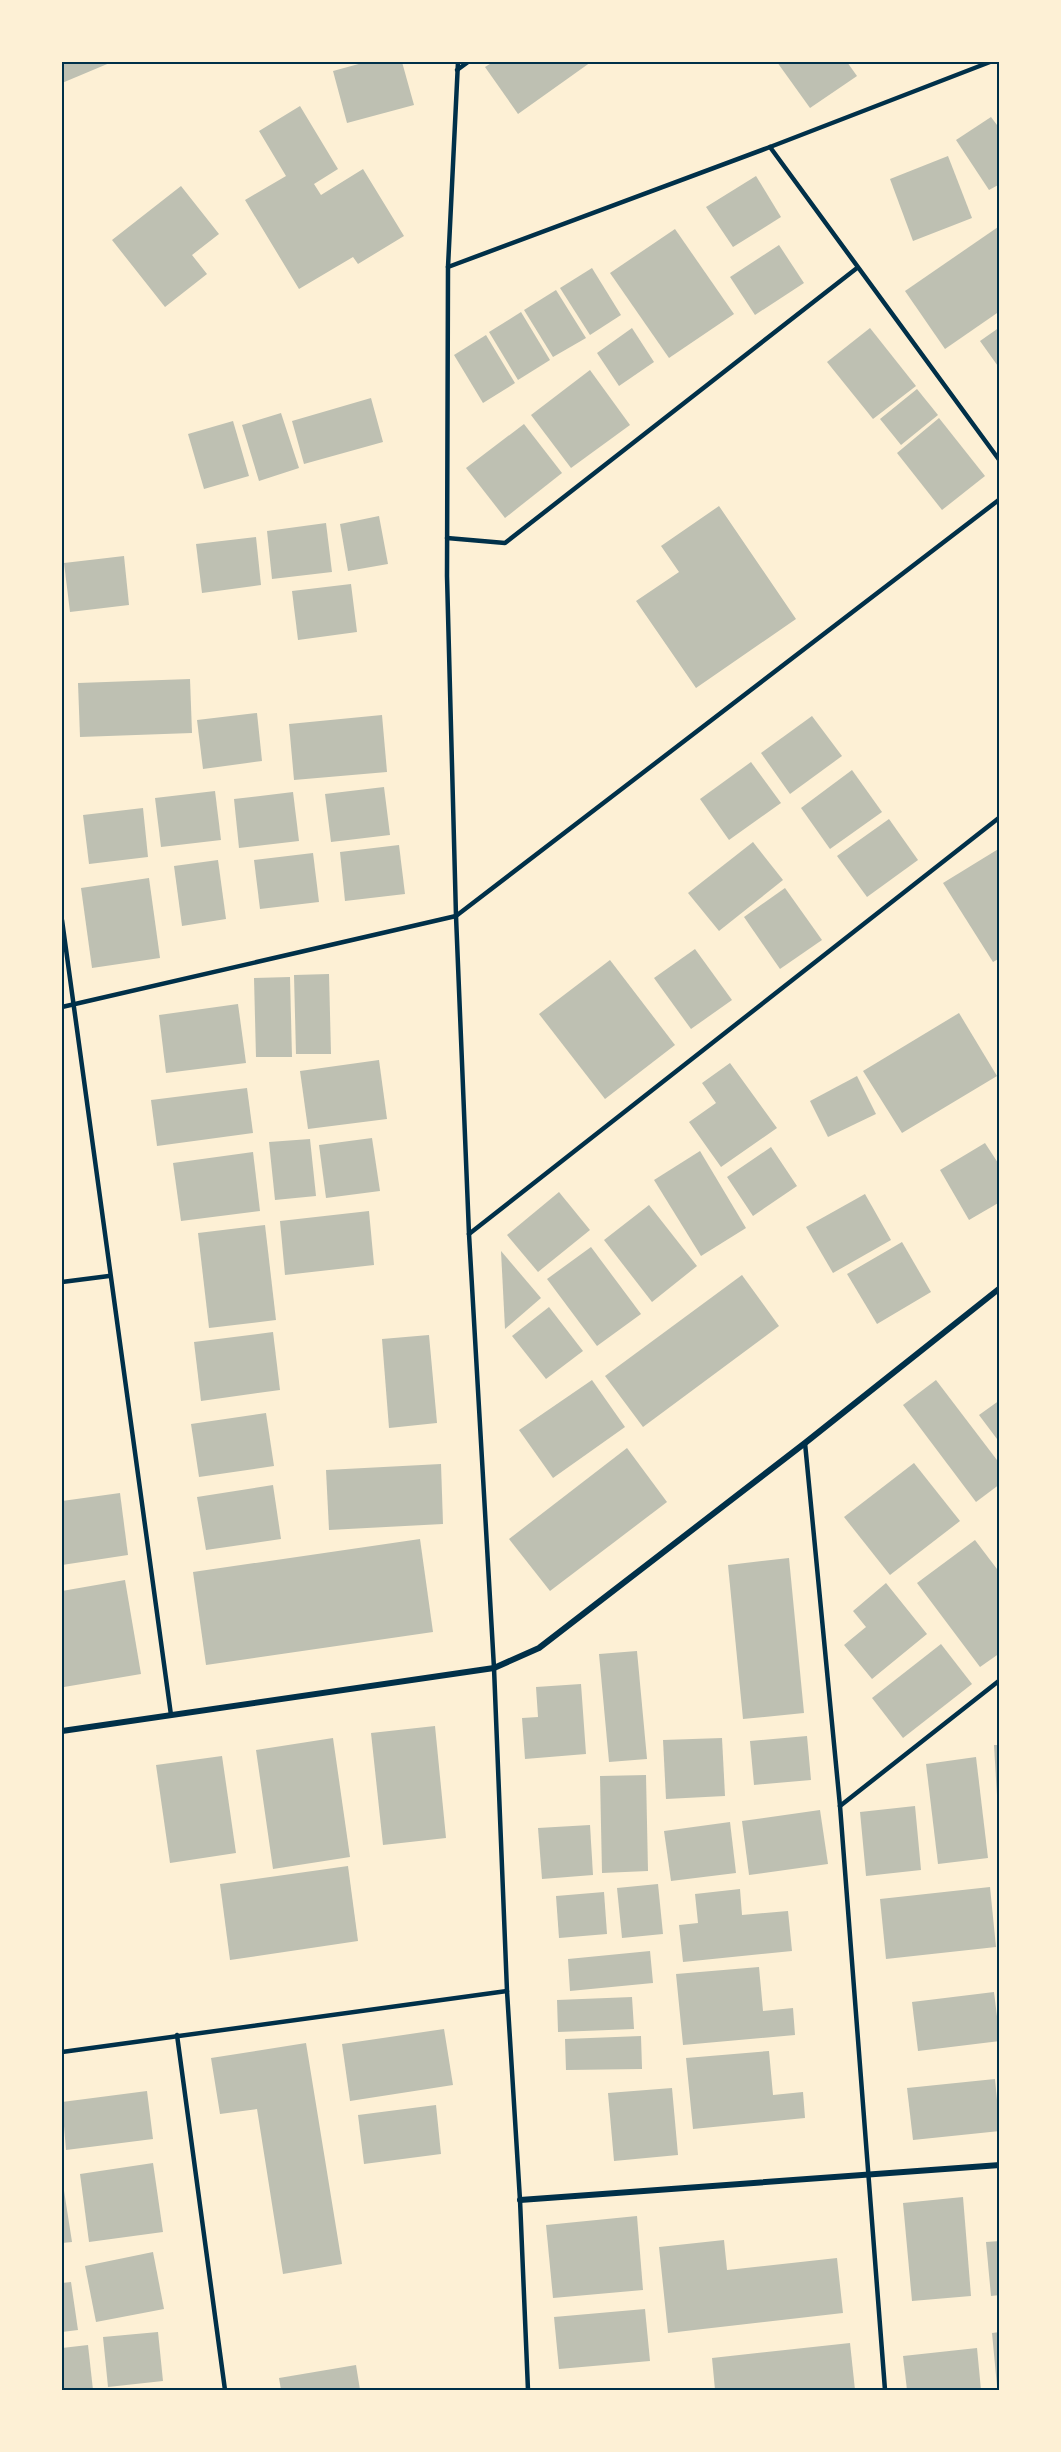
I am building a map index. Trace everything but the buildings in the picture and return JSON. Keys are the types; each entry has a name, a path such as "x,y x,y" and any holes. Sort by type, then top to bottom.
{"street":[{"path":"62,1731 494,1668 539,1648 805,1443 999,1288"},
{"path":"520,2200 999,2164"}],"lane":[{"path":"458,62 448,267 447,538 456,916 469,1234 494,1668 507,1990 520,2200 528,2391"},
{"path":"457,69 468,62"},
{"path":"448,267 990,62"},
{"path":"770,147 999,461"},
{"path":"447,538 505,543 857,268"},
{"path":"62,1007 456,916 999,499"},
{"path":"469,1234 999,817"},
{"path":"62,920 109,1276 171,1714"},
{"path":"62,1282 109,1276"},
{"path":"805,1443 840,1806 885,2391"},
{"path":"840,1806 999,1680"},
{"path":"62,2052 507,1990"},
{"path":"177,2036 225,2391"}]}
